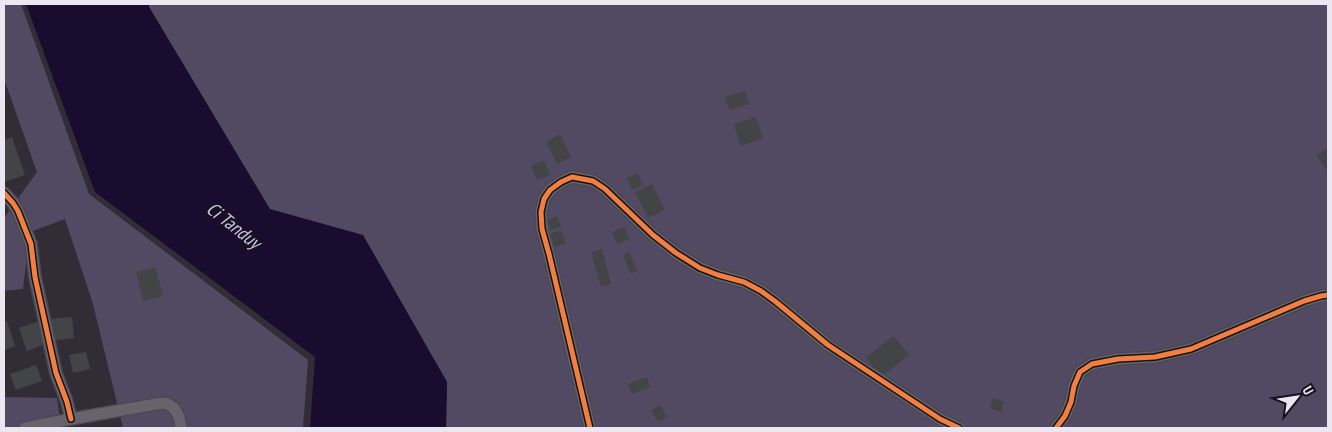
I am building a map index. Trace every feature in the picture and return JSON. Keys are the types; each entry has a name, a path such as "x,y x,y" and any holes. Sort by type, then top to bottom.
{"street":[{"path":"590,428 542,229 544,199 550,190 560,182 572,177 593,181 605,189 653,235 676,253 700,268 744,282 761,292 828,345 940,419 959,428"},
{"path":"4,193 18,211 31,244 35,277 54,365 71,418"},
{"path":"1056,428 1065,416 1071,402 1074,386 1080,372 1092,364 1155,357 1191,349 1304,301 1328,295"},
{"path":"25,428 71,418 167,403 171,405 179,417 180,428"}],"shaded area":[{"path":"4,4 21,4 89,194 308,360 303,428 123,428 93,304 65,219 30,232 23,289 4,291 4,218 37,172 4,79"},
{"path":"149,4 1328,4 1328,428 446,428 447,382 363,236 270,210 149,7"},
{"path":"4,397 57,398 61,428 4,428"}],"water":[{"name":"Ci Tanduy","path":"26,4 149,4 149,7 270,209 363,235 447,382 446,428 310,428 315,357 95,192"}],"building":[{"path":"745,91 749,104 730,110 725,97"},
{"path":"756,117 763,138 741,146 734,124"},
{"path":"560,134 571,157 557,164 546,142"},
{"path":"12,137 25,175 4,182 4,140"},
{"path":"1328,148 1328,172 1317,156"},
{"path":"544,160 550,175 537,180 531,166"},
{"path":"637,173 643,185 632,190 627,178"},
{"path":"652,184 665,210 648,218 635,192"},
{"path":"557,216 561,226 551,230 548,220"},
{"path":"624,227 629,239 617,244 612,232"},
{"path":"561,230 566,243 551,249 546,236"},
{"path":"602,249 611,284 601,287 591,252"},
{"path":"629,252 637,271 631,274 623,255"},
{"path":"155,267 163,296 143,301 136,272"},
{"path":"72,317 74,338 52,341 49,319"},
{"path":"7,321 15,346 5,350 4,322"},
{"path":"39,321 47,343 27,351 19,328"},
{"path":"894,336 909,355 881,377 866,357"},
{"path":"86,352 90,369 73,373 69,355"},
{"path":"36,365 42,381 16,390 10,374"},
{"path":"647,377 650,387 632,394 628,384"},
{"path":"993,398 1004,402 1001,412 990,408"},
{"path":"660,405 667,417 658,422 651,410"}],"cycle path":[{"path":"590,428 542,229 541,212 544,199 550,190 572,177 593,181 605,189 653,235 676,253 700,268 744,282 761,291 828,345 940,419 959,428"},
{"path":"4,193 18,211 31,244 35,277 56,373 71,419"},
{"path":"1056,428 1065,416 1080,372 1092,364 1118,359 1155,357 1191,349 1304,301 1328,295"}]}
